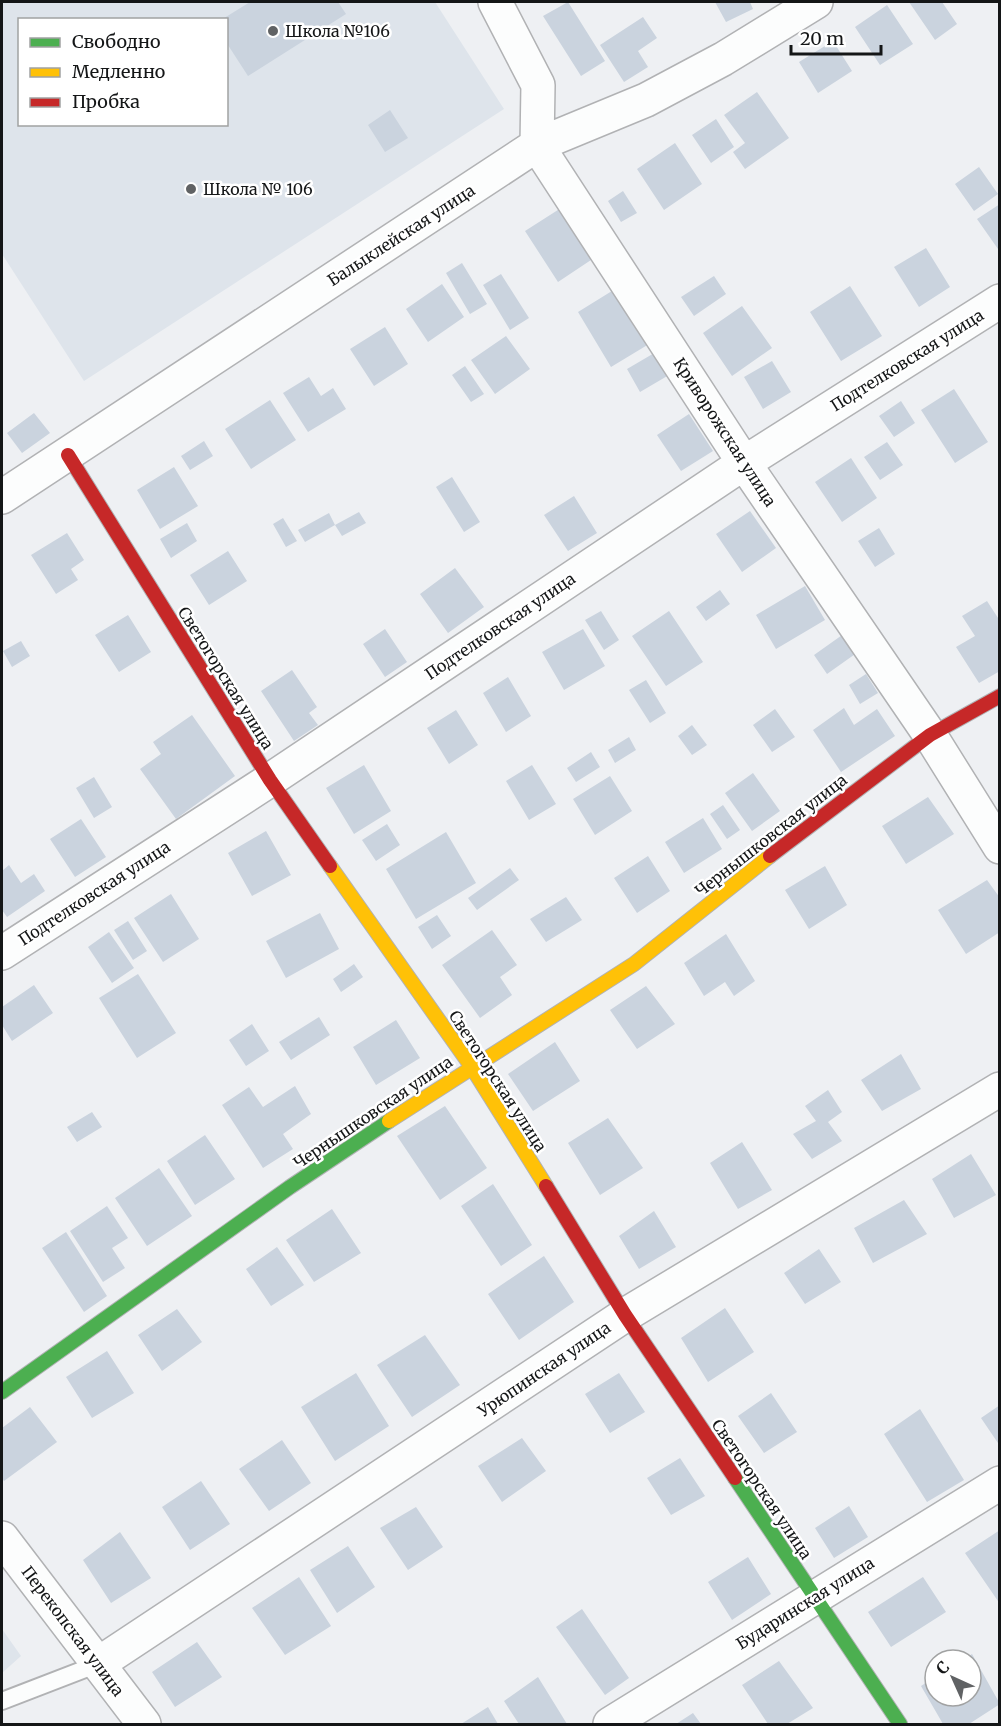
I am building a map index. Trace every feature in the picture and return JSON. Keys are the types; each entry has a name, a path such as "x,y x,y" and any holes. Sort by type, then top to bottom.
{"street":[{"path":"495,2 538,85 537,145"},
{"name":"Балыклейская улица","path":"2,497 537,145 646,100 723,59 816,2"},
{"name":"Криворожская улица","path":"537,145 744,463 930,735 999,847"},
{"name":"Подтелковская улица","path":"2,953 270,780 744,463 999,301"},
{"name":"Светогорская улица","path":"68,455 270,780 471,1066 625,1315 900,1725"},
{"name":"Чернышковская улица","path":"2,1392 290,1187 471,1066 634,964 825,812 930,735 999,696"},
{"name":"Урюпинская улица","path":"98,1664 625,1315 999,1089"},
{"name":"Бударинская улица","path":"610,1725 999,1483"},
{"name":"Перекопская улица","path":"2,1538 144,1725"}],"lane":[{"path":"2,1701 98,1664"}],"shaded area":[{"name":"Школа № 106","path":"2,2 435,2 504,109 84,381 2,254"},
{"path":"2,1629 21,1656 2,1673"}],"building":[{"name":"Школа №106","path":"250,2 338,2 346,14 248,76 228,45 228,18 224,18"},
{"path":"568,2 605,61 581,76 543,16"},
{"path":"715,2 750,2 753,9 726,22"},
{"path":"909,2 942,2 957,24 935,40"},
{"path":"887,5 913,44 880,65 855,27"},
{"path":"643,17 657,38 638,51 648,67 624,82 600,45"},
{"path":"833,41 852,71 818,93 799,62"},
{"path":"757,92 789,138 745,169 733,152 745,143 724,115"},
{"path":"390,110 408,138 385,152 368,125"},
{"path":"716,119 734,147 711,163 692,135"},
{"path":"675,143 702,184 664,210 637,169"},
{"path":"979,167 998,194 974,211 955,184"},
{"path":"623,191 637,213 621,222 608,201"},
{"path":"1000,204 1000,248 998,249 977,219"},
{"path":"561,208 594,258 558,282 525,231"},
{"path":"926,248 950,287 919,307 894,267"},
{"path":"462,263 487,304 470,314 446,273"},
{"path":"501,274 529,318 510,330 483,285"},
{"path":"714,276 726,294 694,316 681,297"},
{"path":"442,284 464,317 428,342 406,309"},
{"path":"620,286 654,341 611,367 578,312"},
{"path":"850,286 882,336 841,361 810,312"},
{"path":"742,306 772,348 732,376 703,333"},
{"path":"385,327 408,364 374,386 350,349"},
{"path":"506,336 530,369 495,394 471,360"},
{"path":"656,352 669,375 640,392 627,369"},
{"path":"772,361 791,392 763,409 744,377"},
{"path":"465,366 484,394 471,402 452,375"},
{"path":"309,377 321,396 333,388 346,409 308,432 283,393"},
{"path":"954,389 988,442 955,463 921,410"},
{"path":"270,400 296,440 251,469 225,429"},
{"path":"901,401 915,423 894,437 879,416"},
{"path":"34,413 50,433 22,453 7,433"},
{"path":"689,414 713,451 681,471 657,435"},
{"path":"204,441 213,456 190,470 181,456"},
{"path":"887,442 903,465 880,480 864,457"},
{"path":"851,458 877,498 842,522 815,482"},
{"path":"174,467 198,506 160,529 137,490"},
{"path":"452,477 480,522 464,532 436,487"},
{"path":"574,496 597,533 568,551 544,515"},
{"path":"750,511 776,548 742,572 716,534"},
{"path":"359,512 366,523 342,536 335,525"},
{"path":"329,513 335,525 305,542 298,530"},
{"path":"283,518 297,541 286,547 273,524"},
{"path":"187,523 197,541 171,558 160,539"},
{"path":"879,528 895,554 875,567 858,541"},
{"path":"67,533 84,560 71,569 78,580 56,594 31,555"},
{"path":"228,551 247,581 209,605 190,575"},
{"path":"455,568 484,607 448,633 420,594"},
{"path":"805,586 825,620 776,649 756,615"},
{"path":"720,590 730,604 706,621 696,607"},
{"path":"987,601 1000,621 1000,671 979,683 956,647 975,636 962,616"},
{"path":"601,611 619,640 604,650 585,620"},
{"path":"669,611 703,662 666,686 632,636"},
{"path":"128,615 151,652 119,672 95,635"},
{"path":"385,629 407,662 385,677 363,644"},
{"path":"583,629 605,666 564,690 542,652"},
{"path":"845,633 858,652 827,674 814,655"},
{"path":"21,641 30,656 12,667 3,651"},
{"path":"292,670 317,707 309,713 318,725 294,741 261,691"},
{"path":"866,674 878,693 860,704 849,685"},
{"path":"508,677 531,716 506,732 483,693"},
{"path":"646,680 666,713 650,723 629,690"},
{"path":"844,708 854,725 877,709 895,736 841,772 813,730"},
{"path":"775,709 795,737 772,752 753,725"},
{"path":"456,710 478,745 449,764 427,728"},
{"path":"192,715 235,776 176,819 140,769 161,754 153,742"},
{"path":"692,725 707,745 692,755 678,736"},
{"path":"629,737 636,750 615,763 608,750"},
{"path":"591,752 600,767 576,782 567,768"},
{"path":"364,765 391,811 354,834 326,788"},
{"path":"532,765 556,804 529,820 506,781"},
{"path":"753,773 780,811 752,831 725,793"},
{"path":"610,776 632,811 595,835 573,799"},
{"path":"94,777 112,807 94,818 76,788"},
{"path":"928,797 954,834 906,864 882,826"},
{"path":"723,805 740,830 727,839 710,814"},
{"path":"703,818 722,849 684,873 665,842"},
{"path":"81,819 106,857 75,877 50,839"},
{"path":"387,824 400,845 376,861 362,840"},
{"path":"266,831 291,875 252,896 228,853"},
{"path":"446,832 476,883 416,919 386,869"},
{"path":"648,856 670,891 637,913 614,878"},
{"path":"9,865 21,883 34,874 45,891 7,917 2,910 2,871"},
{"path":"825,866 847,905 809,929 785,890"},
{"path":"510,868 519,880 477,910 468,898"},
{"path":"987,880 1000,898 1000,932 966,954 938,910"},
{"path":"171,894 199,939 163,962 134,918"},
{"path":"566,897 582,920 546,942 530,919"},
{"path":"320,913 339,949 286,978 266,941"},
{"path":"437,915 451,936 432,949 418,927"},
{"path":"128,921 147,951 133,960 114,930"},
{"path":"492,930 517,965 500,977 512,995 480,1018 442,965"},
{"path":"109,932 134,968 112,983 88,947"},
{"path":"726,934 755,981 734,996 725,982 704,996 684,963"},
{"path":"354,964 363,977 341,992 333,979"},
{"path":"138,974 176,1033 137,1058 99,998"},
{"path":"34,985 53,1013 12,1041 2,1025 2,1007"},
{"path":"646,986 675,1024 637,1049 610,1010"},
{"path":"319,1017 330,1035 291,1060 279,1042"},
{"path":"396,1020 420,1058 376,1085 353,1047"},
{"path":"252,1024 269,1051 246,1066 229,1040"},
{"path":"555,1042 580,1081 533,1111 508,1074"},
{"path":"901,1054 921,1089 882,1111 861,1080"},
{"path":"295,1086 311,1114 283,1134 293,1149 263,1168 222,1105 249,1087 263,1107"},
{"path":"828,1090 842,1112 828,1122 842,1141 812,1159 793,1134 816,1121 805,1106"},
{"path":"445,1106 487,1168 440,1200 397,1136"},
{"path":"92,1112 102,1127 77,1142 67,1127"},
{"path":"608,1118 643,1168 600,1195 568,1143"},
{"path":"205,1135 235,1179 195,1205 167,1161"},
{"path":"742,1142 772,1190 738,1209 710,1163"},
{"path":"971,1154 996,1195 954,1218 932,1179"},
{"path":"159,1168 192,1216 147,1246 115,1198"},
{"path":"493,1184 532,1245 501,1266 461,1206"},
{"path":"904,1200 927,1234 873,1263 854,1228"},
{"path":"107,1206 128,1238 112,1248 125,1268 103,1282 70,1231"},
{"path":"332,1209 361,1253 314,1282 286,1240"},
{"path":"654,1211 676,1247 639,1269 619,1236"},
{"path":"66,1232 107,1296 84,1312 42,1248"},
{"path":"277,1247 304,1285 271,1306 246,1269"},
{"path":"819,1249 841,1282 805,1304 784,1273"},
{"path":"544,1256 574,1302 519,1340 488,1294"},
{"path":"725,1308 754,1352 708,1382 681,1338"},
{"path":"177,1309 202,1342 162,1371 138,1335"},
{"path":"425,1335 460,1385 412,1417 377,1365"},
{"path":"107,1351 134,1393 92,1418 66,1377"},
{"path":"356,1373 389,1426 335,1461 301,1407"},
{"path":"619,1373 645,1412 610,1433 585,1394"},
{"path":"771,1393 797,1432 764,1453 738,1416"},
{"path":"1000,1405 1000,1446 981,1418"},
{"path":"30,1407 57,1442 4,1481 2,1478 2,1428"},
{"path":"920,1409 964,1480 927,1502 884,1434"},
{"path":"522,1438 546,1471 502,1502 478,1466"},
{"path":"282,1440 311,1483 269,1511 239,1469"},
{"path":"680,1458 705,1496 671,1515 647,1478"},
{"path":"201,1481 230,1524 190,1550 162,1507"},
{"path":"849,1506 868,1537 834,1558 815,1528"},
{"path":"416,1507 443,1547 408,1570 380,1528"},
{"path":"1000,1530 1000,1604 965,1553"},
{"path":"120,1532 151,1578 111,1603 83,1560"},
{"path":"348,1546 375,1587 337,1613 310,1570"},
{"path":"748,1557 771,1594 732,1620 708,1582"},
{"path":"299,1577 331,1626 285,1655 252,1608"},
{"path":"923,1577 946,1612 891,1647 868,1612"},
{"path":"582,1609 629,1678 605,1695 556,1627"},
{"path":"197,1642 222,1677 175,1707 152,1672"},
{"path":"779,1661 813,1708 787,1724 768,1724 742,1685"},
{"path":"983,1674 1000,1704 969,1724 943,1724 934,1708 983,1708"},
{"path":"538,1677 567,1724 519,1724 504,1701"},
{"path":"488,1707 498,1724 461,1724"},
{"path":"693,1713 701,1724 676,1724"}],"traffic: fast":[{"path":"2,1392 290,1187 389,1121"},
{"path":"735,1478 900,1724"}],"traffic: slow":[{"path":"389,1121 634,964 770,856"},
{"path":"330,866 471,1066 546,1186"}],"traffic: jam":[{"path":"68,455 270,780 330,866"},
{"path":"770,856 930,735 1000,696"},
{"path":"546,1186 625,1315 735,1478"}],"place":[{"name":"Школа №106","path":"273,31"},
{"name":"Школа № 106","path":"191,189"}]}
